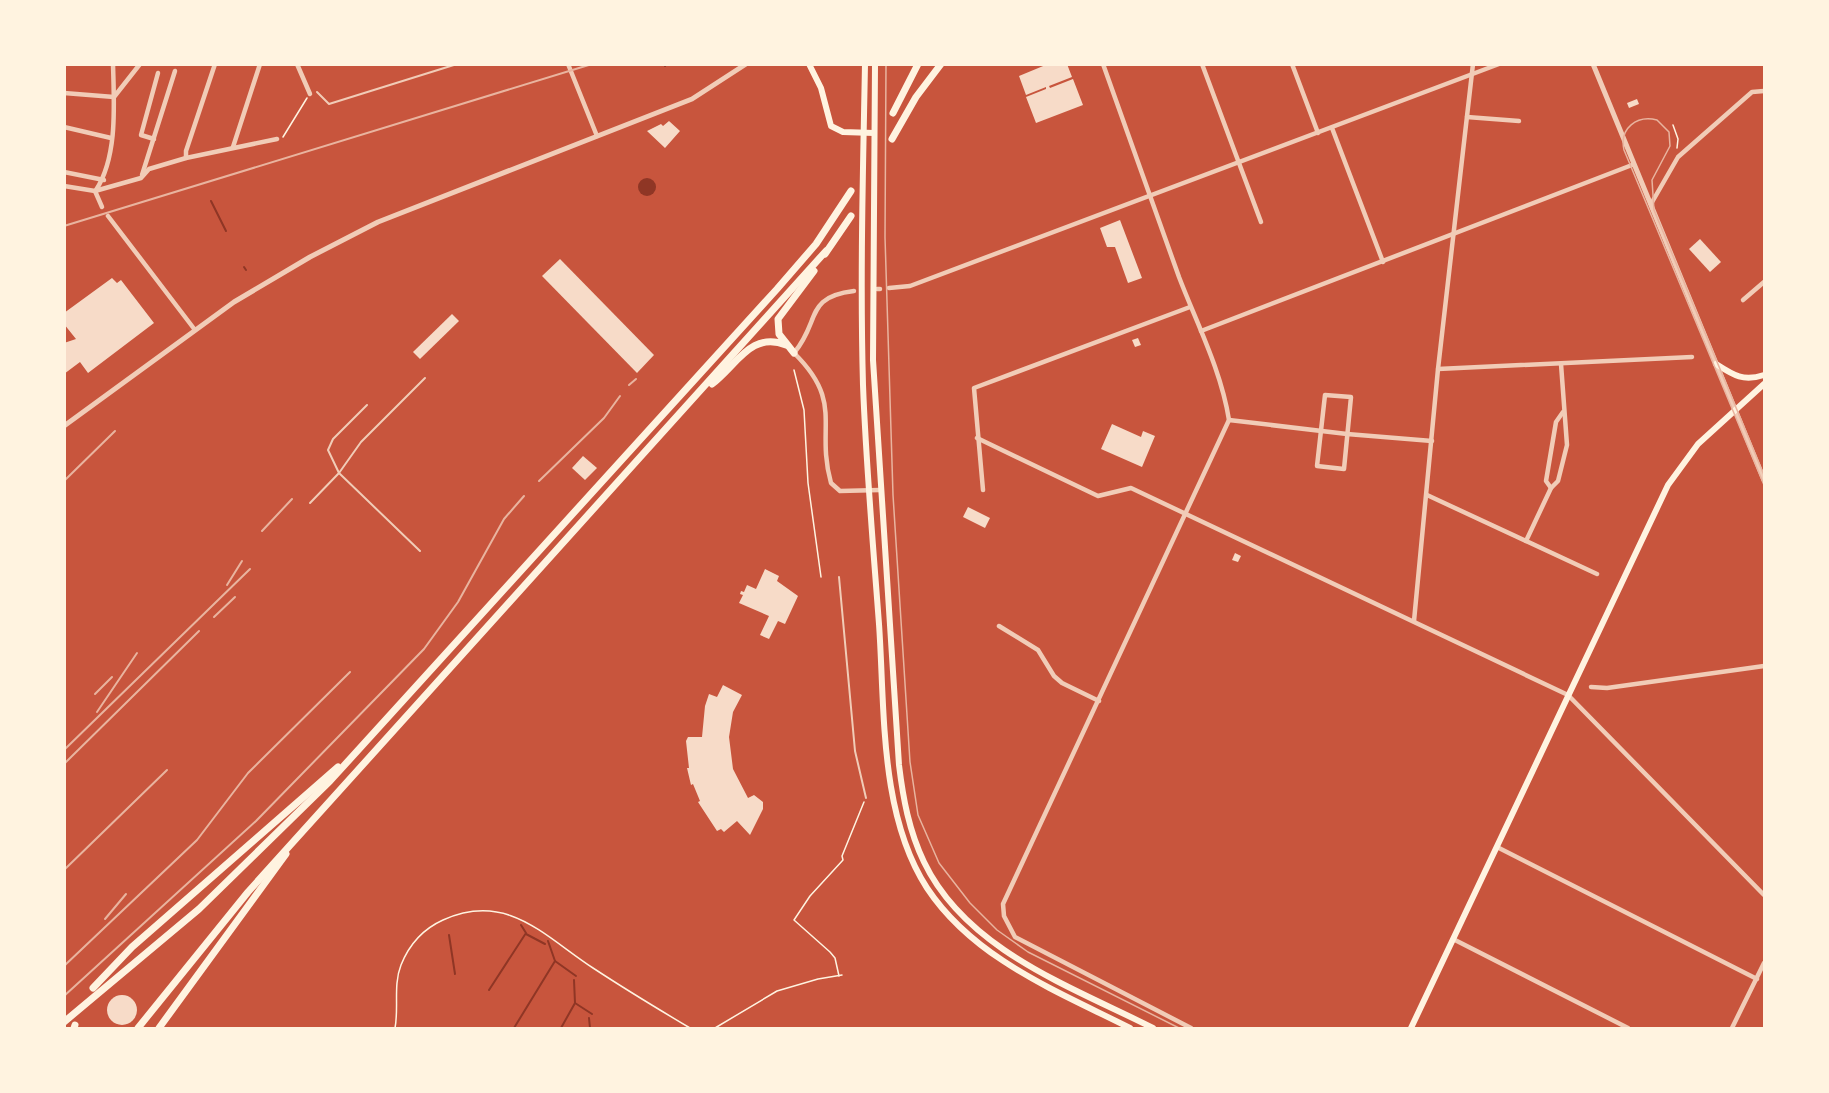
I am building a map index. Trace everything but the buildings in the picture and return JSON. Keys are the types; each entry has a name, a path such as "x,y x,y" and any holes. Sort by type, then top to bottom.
{"highway":[{"path":"897,105 918,64"},
{"path":"892,113 924,64"},
{"path":"892,139 916,97 941,64"},
{"path":"64,1022 199,909 356,753 798,266 832,222 851,191"},
{"path":"794,353 779,334 778,319 807,284 850,216"},
{"path":"138,1029 217,928 295,839 826,251"},
{"path":"698,394 726,373 757,343 769,340 787,345"},
{"path":"93,988 132,947 356,753"},
{"path":"159,1029 256,894 278,868 295,839"}],"main road":[{"path":"809,64 821,88 831,126 839,131 864,136 874,134"},
{"path":"865,64 862,220 863,383 889,766 898,826 916,869 940,906 958,926 991,954 1037,981 1130,1029"},
{"path":"875,64 872,297 880,489 899,765 906,809 925,863 961,914 999,946 1153,1029"},
{"path":"1716,364 1735,377 1751,379 1764,375"},
{"path":"1411,1029 1671,478 1698,444 1764,384"}],"street":[{"path":"96,191 104,180 111,138 114,98 113,64"},
{"path":"114,98 140,64"},
{"path":"186,158 186,151 215,64"},
{"path":"232,147 260,64"},
{"path":"297,64 310,94"},
{"path":"568,64 597,136"},
{"path":"64,426 195,330 261,285 378,222 692,99 746,64"},
{"path":"1103,64 1190,307 1226,398 1229,420 1003,904 1004,916 1015,937 1191,1029"},
{"path":"1202,64 1261,222"},
{"path":"1292,64 1318,133"},
{"path":"1414,621 1438,369 1473,64"},
{"path":"889,288 910,286 1499,64"},
{"path":"1593,64 1632,165 1764,480"},
{"path":"141,178 175,71"},
{"path":"154,139 141,135 158,73"},
{"path":"1650,207 1678,157 1752,92 1764,92"},
{"path":"64,93 114,98"},
{"path":"1467,117 1518,121"},
{"path":"64,127 111,138"},
{"path":"1332,128 1383,262"},
{"path":"64,186 96,191 141,178 149,169 186,158 280,139"},
{"path":"1201,331 1632,165"},
{"path":"64,172 104,180"},
{"path":"96,191 102,207"},
{"path":"108,216 195,330"},
{"path":"1743,300 1764,282"},
{"path":"854,291 833,294 822,302 806,337 794,353 816,378 825,398 831,483 840,491 880,489"},
{"path":"983,490 976,438 974,388 1190,307"},
{"path":"1438,369 1692,357"},
{"path":"1526,541 1551,488 1558,481 1567,445 1567,419 1563,412 1561,364"},
{"path":"1325,395 1351,398 1344,469 1317,466 1321,431 1325,395"},
{"path":"1551,488 1546,481 1556,422 1563,412"},
{"path":"1229,420 1432,441"},
{"path":"976,438 1098,496 1131,488 1568,695 1764,895"},
{"path":"1427,495 1597,574"},
{"path":"999,626 1038,650 1054,676 1062,683 1099,701"},
{"path":"1591,687 1607,688 1764,666"},
{"path":"1497,847 1756,979"},
{"path":"1453,939 1628,1029"},
{"path":"1732,1029 1764,963"}],"lane":[{"path":"317,92 329,104 457,64"},
{"path":"310,503 339,474 361,442 424,378"},
{"path":"367,405 333,439 328,450 339,474 420,551"},
{"path":"839,577 855,751 866,798"}],"path":[{"path":"280,139 310,94"},
{"path":"1673,125 1678,139 1676,152"},
{"path":"794,370 804,410 808,483 821,577"},
{"path":"839,976 830,952 794,920 810,896 843,860 842,855 866,798"},
{"path":"395,1029 397,978 409,949 434,924 454,915 478,910 504,912 521,919 690,1029"},
{"path":"715,1029 777,991 818,979 842,975"}],"shaded area":[{"path":"647,178 653,181 656,187 653,193 647,196 641,193 638,187 641,181"}],"waterway":[{"path":"211,201 226,231"},
{"path":"489,990 526,933 521,925"},
{"path":"526,934 545,944"},
{"path":"449,935 455,974"},
{"path":"514,1028 555,961 548,941"},
{"path":"555,961 576,976"},
{"path":"561,1028 575,1003 574,980"},
{"path":"575,1003 592,1014"},
{"path":"589,1018 590,1028"}],"tram line":[{"path":"886,64 885,237 893,495 910,762 918,815 939,863 970,903 997,930 1028,952 1179,1028"},
{"path":"1764,475 1654,210 1652,180 1670,146 1669,132 1657,120 1636,121 1624,135 1624,150 1764,485"}],"railway":[{"path":"64,226 592,64"},
{"path":"629,385 636,379"},
{"path":"539,481 604,418 620,396"},
{"path":"64,481 115,431"},
{"path":"64,996 256,821 424,649 458,602 504,519 524,496"},
{"path":"262,531 292,499"},
{"path":"227,585 242,561"},
{"path":"64,750 250,569"},
{"path":"214,617 235,597"},
{"path":"64,764 199,631"},
{"path":"97,712 137,653"},
{"path":"64,966 197,840 248,773 350,672"},
{"path":"95,694 112,677"},
{"path":"64,870 167,770"},
{"path":"105,919 126,894"}]}
